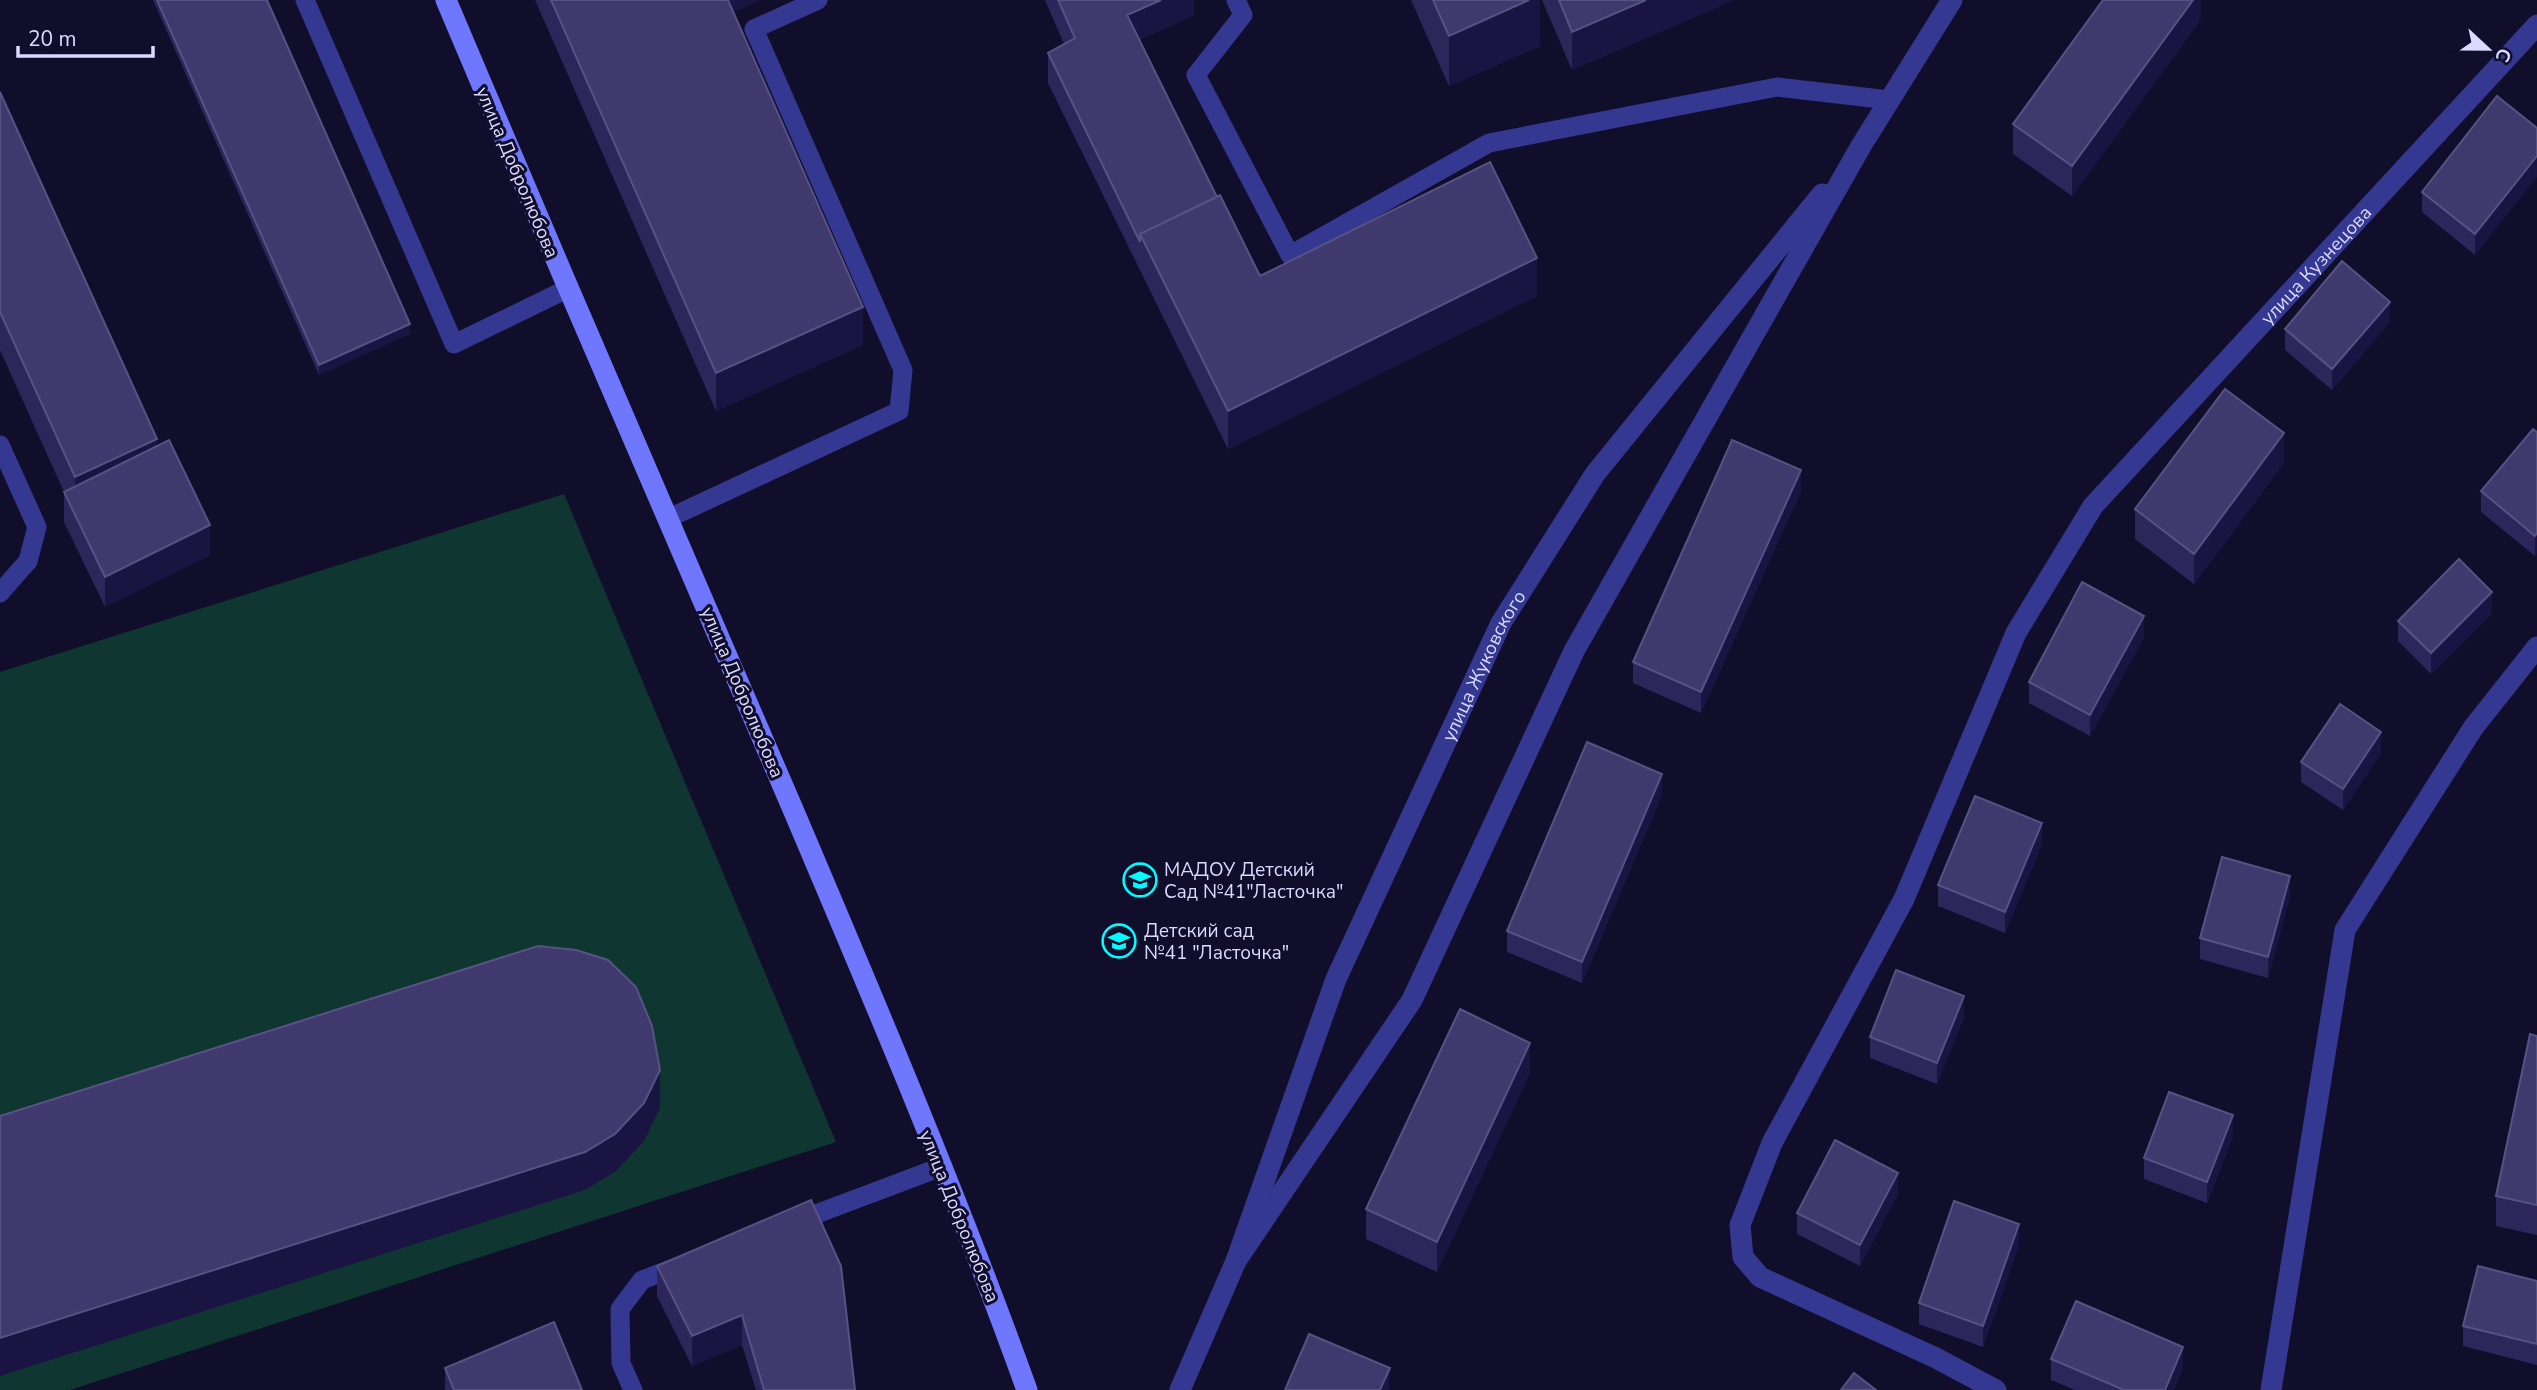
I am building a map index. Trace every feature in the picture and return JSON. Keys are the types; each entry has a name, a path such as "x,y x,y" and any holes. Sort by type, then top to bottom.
{"street":[{"name":"улица Добролюбова","path":"446,0 567,289 669,518 863,974 991,1291 1027,1390"},
{"name":"улица Жуковского","path":"1236,1261 1412,1000 1574,651 1861,146 1952,0"},
{"name":"улица Кузнецова","path":"1996,1390 1936,1358 1760,1277 1743,1257 1740,1225 1772,1143 1904,899 2015,633 2093,506 2537,25"},
{"name":"улица Жуковского","path":"1180,1390 1236,1261 1336,979 1502,623 1595,474 1861,146"},
{"path":"2271,1390 2345,930 2473,728 2537,647"}],"lane":[{"path":"305,0 454,344 567,289"},
{"path":"669,518 899,411 903,370 754,29 818,0"},
{"path":"1236,0 1242,15 1196,75 1290,255 1489,143 1777,87 1889,100"},
{"path":"0,445 37,527 28,561 0,593"},
{"path":"779,1228 941,1167"},
{"path":"633,1390 621,1363 620,1309 642,1280 704,1256"}],"green space":[{"path":"564,494 836,1142 70,1390 0,1390 0,672"}],"building":[{"path":"157,0 267,0 410,324 319,365"},
{"path":"551,0 728,0 863,307 716,373"},
{"path":"1058,0 1161,0 1127,15 1217,197 1140,234 1140,242 1048,53 1075,38"},
{"path":"1433,0 1529,0 1449,36"},
{"path":"1559,0 1646,0 1572,32"},
{"path":"2103,0 2193,0 2072,166 2013,124"},
{"path":"0,92 157,439 75,477 0,312"},
{"path":"2497,96 2537,128 2537,156 2475,234 2422,192"},
{"path":"1490,162 1537,258 1228,411 1140,234 1220,195 1260,276"},
{"path":"2342,261 2390,302 2332,369 2285,329"},
{"path":"2225,389 2284,433 2194,554 2135,509"},
{"path":"2533,429 2537,432 2535,536 2481,491"},
{"path":"169,440 210,525 105,577 64,492"},
{"path":"1732,440 1801,470 1701,692 1633,662"},
{"path":"2459,559 2492,592 2431,653 2398,621"},
{"path":"2082,582 2144,616 2090,715 2029,682"},
{"path":"2340,704 2381,732 2343,789 2301,762"},
{"path":"1587,742 1662,774 1582,962 1507,931"},
{"path":"1975,796 2042,823 2005,912 1938,885"},
{"path":"2222,857 2290,876 2268,957 2200,938"},
{"path":"538,946 576,950 608,960 636,987 652,1026 660,1070 644,1103 615,1134 585,1152 0,1338 0,1116"},
{"path":"1896,970 1964,996 1937,1063 1870,1037"},
{"path":"1460,1009 1530,1043 1437,1242 1366,1209"},
{"path":"2530,1034 2537,1036 2537,1205 2496,1196"},
{"path":"2169,1092 2233,1115 2207,1182 2144,1158"},
{"path":"1835,1140 1898,1173 1860,1245 1797,1213"},
{"path":"811,1200 841,1266 855,1390 764,1390 742,1315 692,1336 657,1266"},
{"path":"1954,1201 2019,1224 1983,1326 1919,1303"},
{"path":"2478,1266 2537,1281 2537,1344 2463,1326"},
{"path":"2076,1301 2183,1347 2165,1390 2124,1390 2051,1359"},
{"path":"554,1322 582,1390 454,1390 445,1368"},
{"path":"1309,1334 1390,1368 1380,1390 1285,1390"},
{"path":"1854,1373 1876,1390 1841,1390"}],"place":[{"name":"МАДОУ Детский Сад №41\"Ласточка\"","path":"1140,880"},
{"name":"Детский сад №41 \"Ласточка\"","path":"1119,941"}]}
